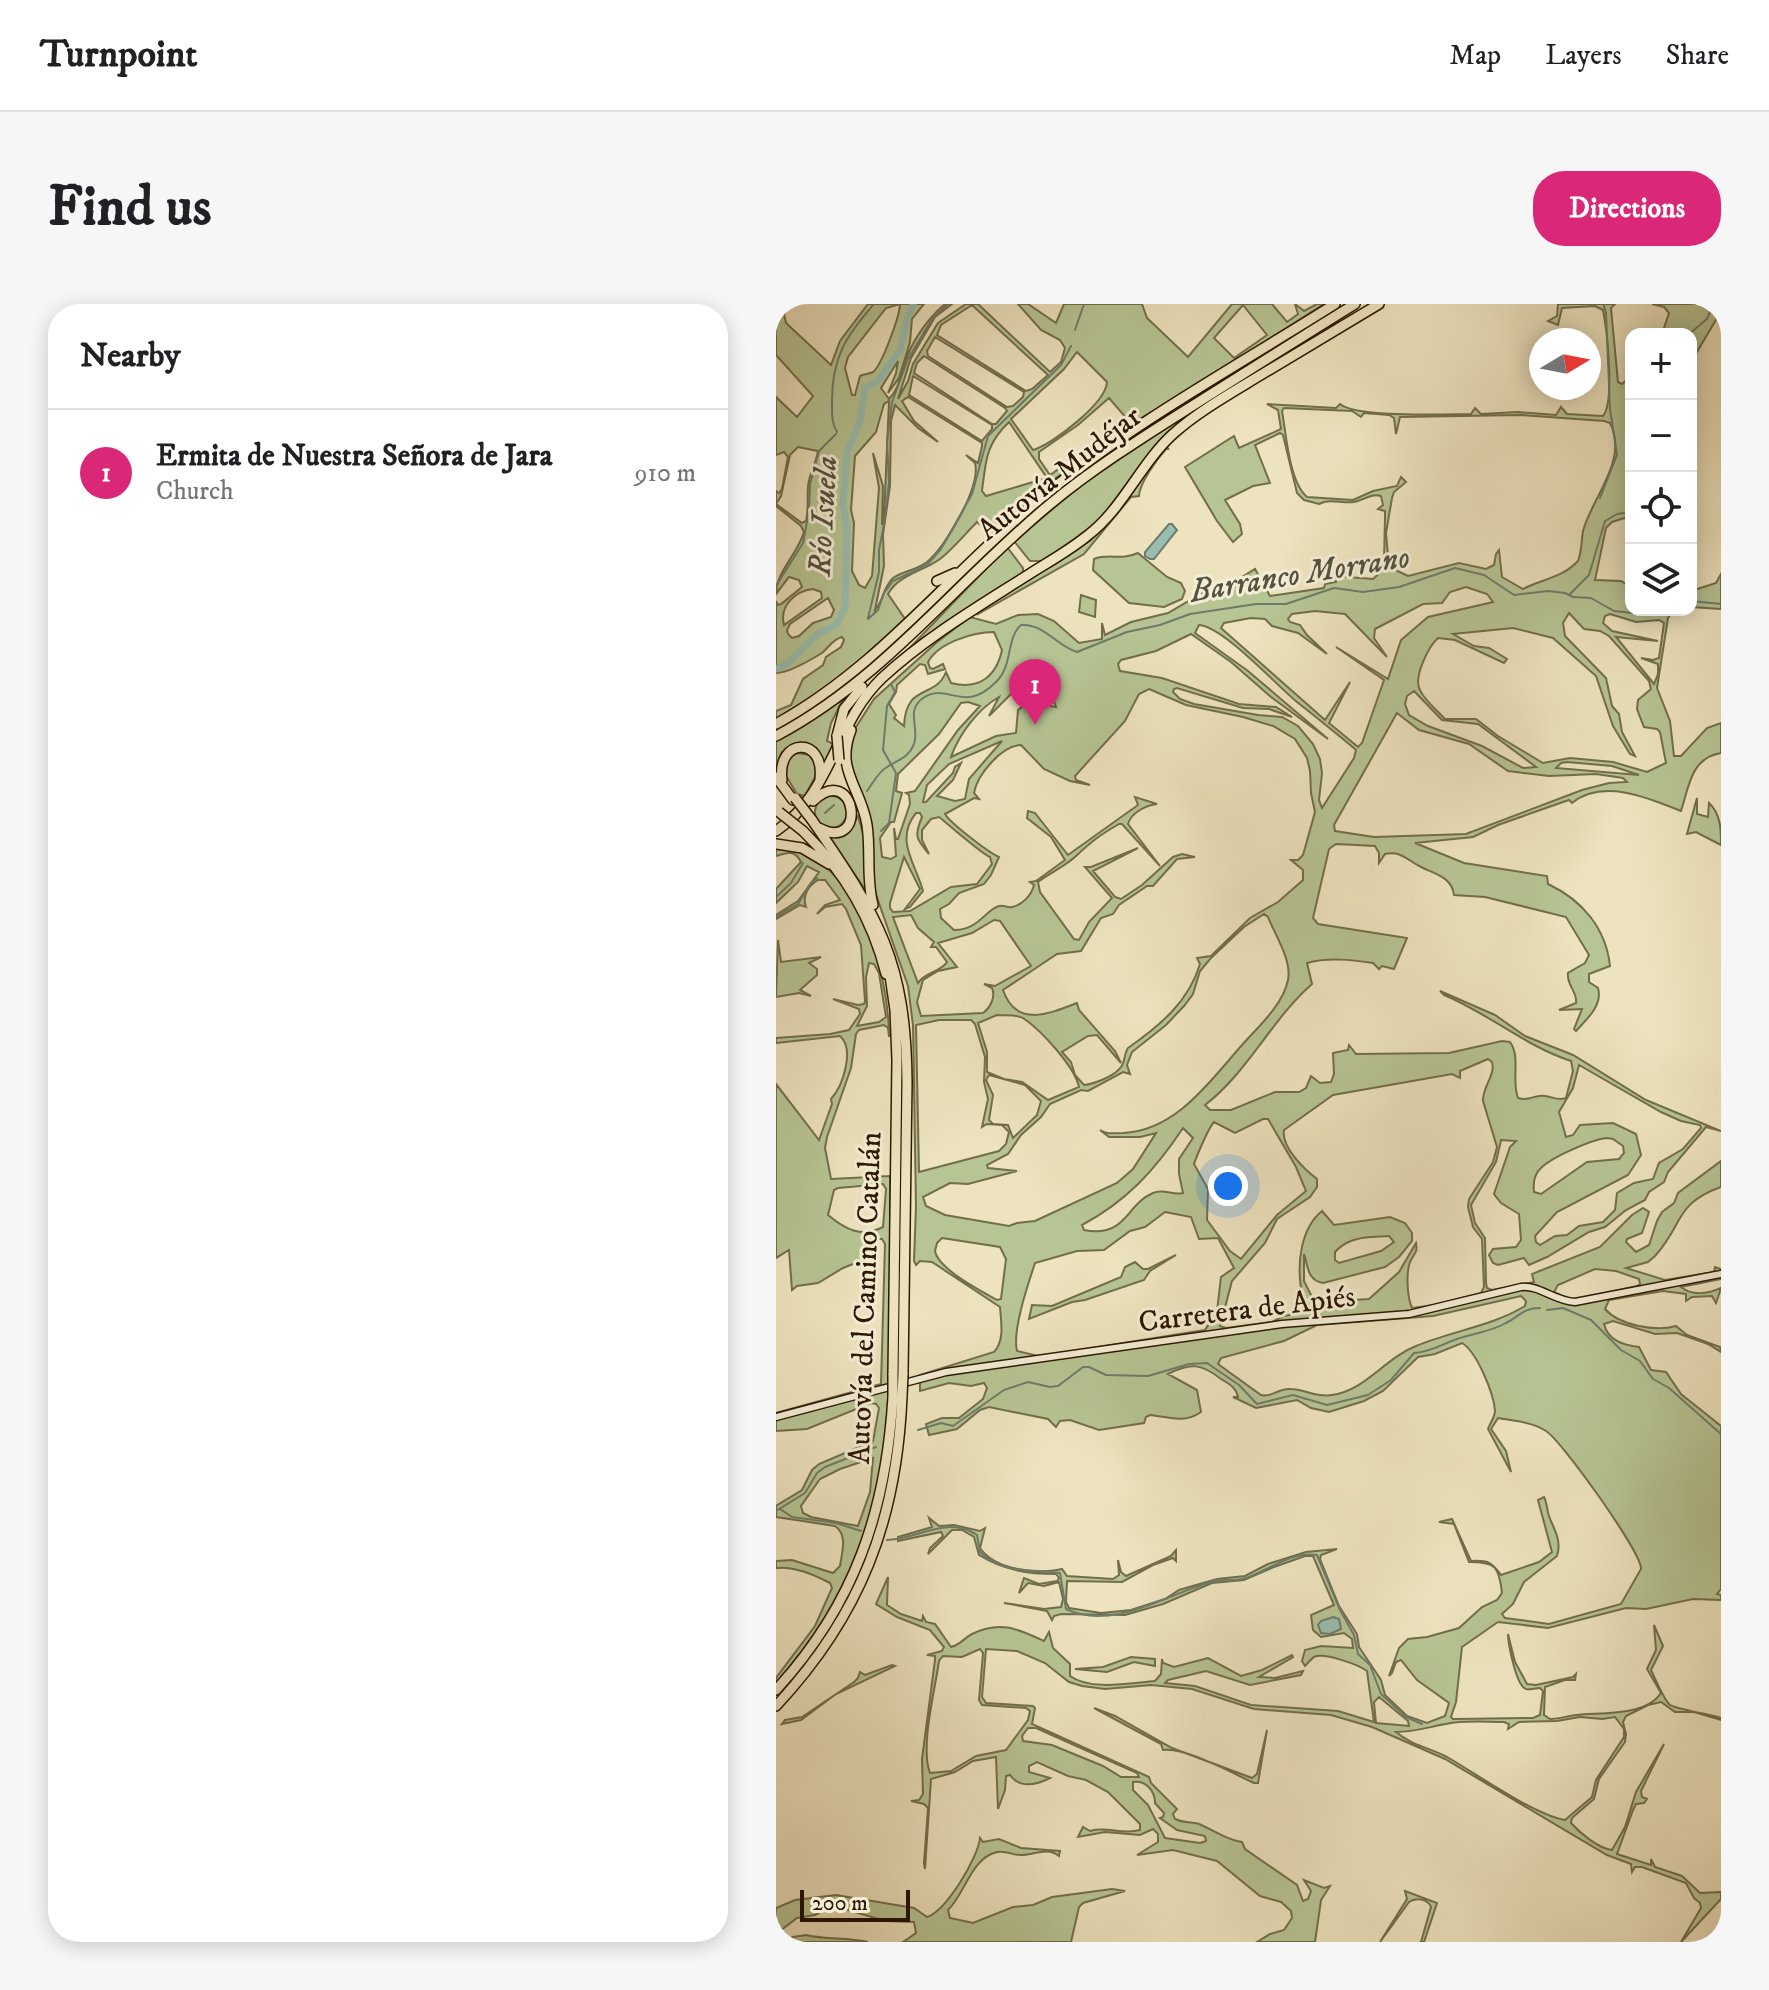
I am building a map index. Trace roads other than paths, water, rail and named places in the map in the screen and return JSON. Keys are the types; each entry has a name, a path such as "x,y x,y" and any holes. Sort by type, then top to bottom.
{"highway":[{"name":"Autovía Mudéjar","path":"776,724 840,683 901,631 1043,496 1104,451 1335,304"},
{"name":"Autovía Mudéjar","path":"776,736 843,695 914,633 992,556 1070,489 1137,441 1355,304"},
{"path":"776,831 796,815 821,782 861,702 882,679 926,644 1091,533 1109,515 1155,453 1194,418 1379,304"},
{"path":"937,581 952,575 981,547 988,545"},
{"path":"901,631 909,616"},
{"path":"867,837 839,760 837,736 840,717 851,698 890,663 914,633"},
{"path":"877,926 869,892 864,814 846,767 849,736 870,699 926,644"},
{"path":"821,782 821,766 811,750 802,747 789,751 783,758 778,776 848,883 870,925 890,994 897,1060"},
{"path":"778,811 833,833 847,827 853,813 848,799 838,792 826,792 796,815"},
{"path":"810,825 853,885 877,926"},
{"path":"776,844 796,846 814,853 848,883"},
{"name":"Autovía del Camino Catalán","path":"877,926 898,981 906,1041 898,1375"},
{"name":"Autovía del Camino Catalán","path":"776,1706 832,1637 867,1573 891,1497 900,1441 897,1060 892,987 877,926"},
{"name":"Autovía del Camino Catalán","path":"776,1690 823,1631 859,1563 876,1514 898,1396"}],"street":[{"name":"Carretera de Apiés","path":"776,1417 946,1372 1282,1324 1409,1314 1521,1287 1575,1302 1721,1274"}],"waterway":[{"path":"837,432 832,401 838,359 848,337 874,304"},
{"name":"Río Isuela","path":"776,669 787,664 818,634 836,625 845,608 847,530 843,504 847,452 860,421 865,388 878,381 900,350 913,304"},
{"path":"868,618 879,572 879,550 885,519 889,482 887,441 892,402 908,359 932,319 948,304"},
{"path":"1075,330 1084,304"},
{"path":"1696,328 1707,319 1713,304"},
{"path":"1600,498 1617,455 1610,409 1604,306"},
{"path":"868,619 878,610 884,593 893,581 927,565 941,549 972,494 988,436 1061,365 1071,346"},
{"path":"776,586 803,543 810,484 819,451 836,434"},
{"path":"1570,594 1589,575 1605,521 1625,513"},
{"name":"Barranco Morrano","path":"867,791 881,772 912,749 914,714 918,703 932,694 966,697 985,691 1002,675 1013,637 1021,625 1043,631 1077,652 1127,632 1190,614 1256,604 1286,604 1334,588 1363,592 1399,587 1455,568 1484,575 1514,595 1548,591 1565,593 1573,597 1591,598 1614,611 1625,612"},
{"name":"Barranco Morrano","path":"1697,602 1721,604"},
{"path":"881,831 889,823 896,773 883,750 887,706 895,692 891,684"},
{"name":"Barranco Morrano","path":"825,813 834,805"},
{"name":"Barranco Morrano","path":"776,897 791,883 803,863"},
{"path":"776,917 798,904 817,878"},
{"path":"918,1430 941,1423 953,1426 1004,1390 1028,1382 1058,1386 1083,1367 1106,1375 1148,1376 1189,1364 1207,1363 1239,1385 1257,1404 1293,1395 1327,1405 1368,1395 1391,1380 1414,1353 1494,1328 1525,1311 1540,1308"},
{"path":"1547,1310 1563,1308 1591,1320 1621,1350 1640,1361 1653,1379 1669,1388 1721,1434"},
{"path":"776,1511 805,1493 817,1473 825,1467 876,1447"},
{"path":"780,1509 792,1517 836,1523 861,1531"},
{"path":"887,1540 944,1528 966,1529 977,1535 980,1552 998,1564 1060,1573 1066,1609 1084,1615 1103,1616 1142,1608 1215,1581 1242,1579 1299,1556 1317,1555 1354,1635 1358,1654 1370,1665 1381,1694 1406,1717 1422,1724"}],"place":[{"name":"Ermita de Nuestra Señora de Jara","path":"1035,725"}]}
